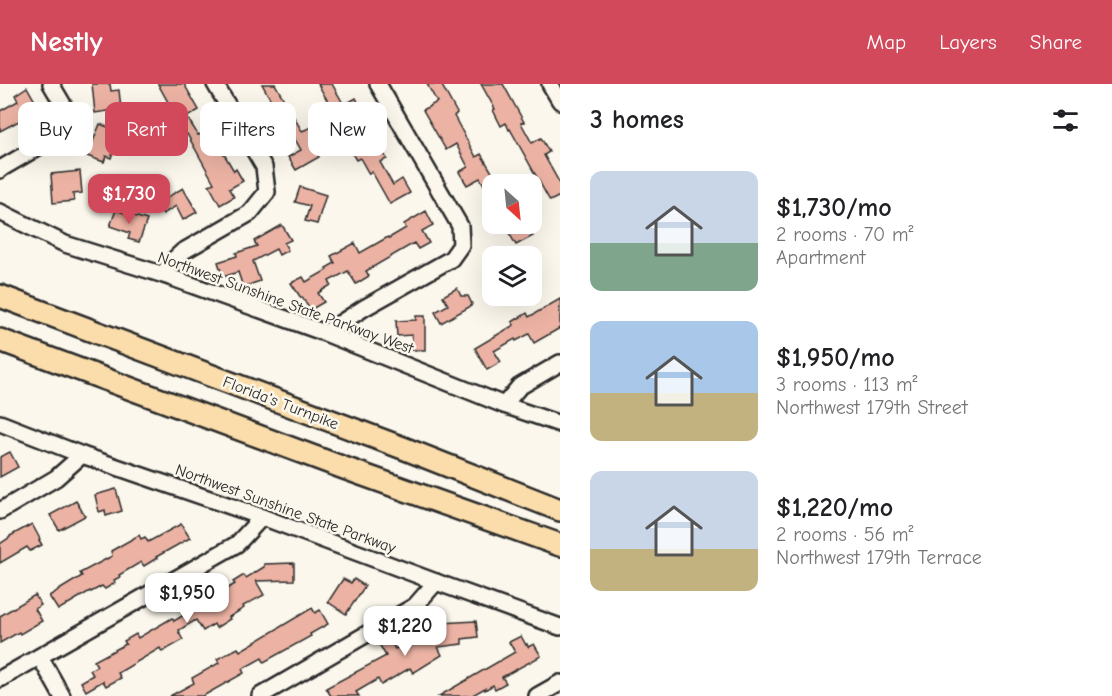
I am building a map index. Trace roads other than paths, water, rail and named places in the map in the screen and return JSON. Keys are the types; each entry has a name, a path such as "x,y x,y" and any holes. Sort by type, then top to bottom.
{"highway":[{"name":"Florida's Turnpike","path":"0,296 403,448 560,510"},
{"path":"0,340 344,468 560,545"}],"street":[{"path":"0,170 62,133 64,106 51,84"},
{"path":"164,275 169,264 182,252 250,213 267,192 264,168 215,84"},
{"path":"325,333 364,308 451,259 461,246 460,226 378,84"},
{"path":"550,84 560,101"},
{"name":"Northwest Sunshine State Parkway West","path":"0,212 65,244 164,275 325,333 504,405 560,424"},
{"path":"504,405 519,387 560,363"},
{"name":"Northwest Sunshine State Parkway","path":"0,423 82,455 262,517 560,627"},
{"path":"0,511 56,478 82,455"},
{"path":"0,679 237,544 262,517"},
{"path":"260,696 415,606 436,582"},
{"path":"40,657 62,696"},
{"path":"537,696 560,683"}]}
